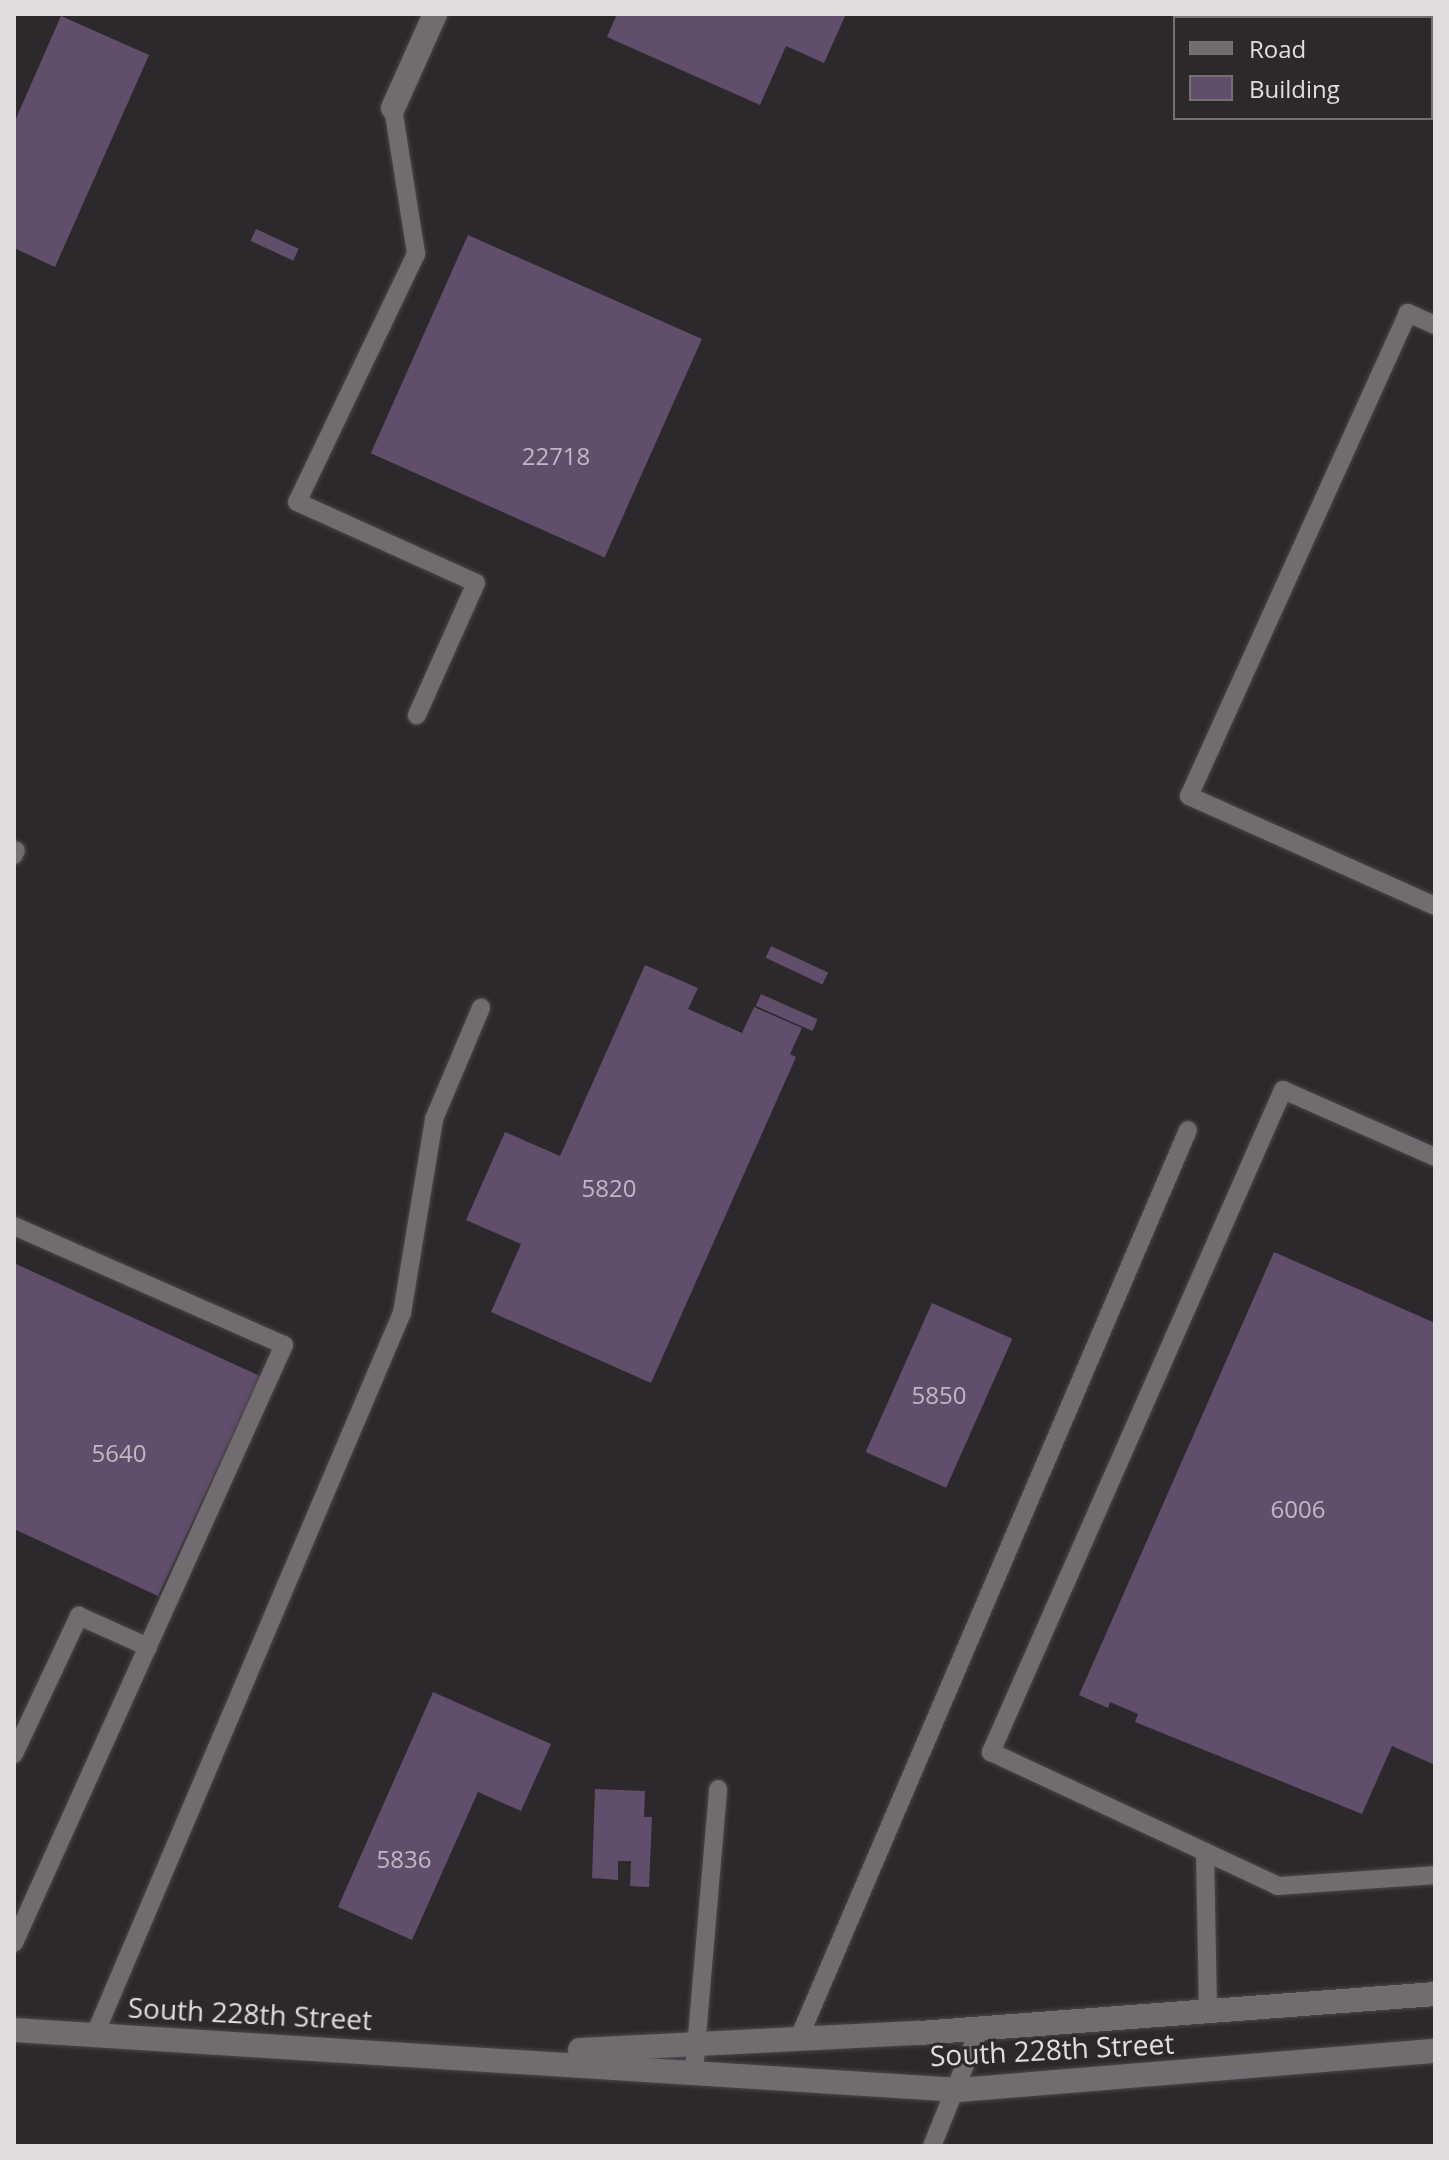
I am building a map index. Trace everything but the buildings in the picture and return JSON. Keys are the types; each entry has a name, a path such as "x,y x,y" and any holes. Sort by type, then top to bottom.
{"main road":[{"path":"393,108 435,14"},
{"name":"South 228th Street","path":"482,2056 798,2040 1435,1994"},
{"name":"South 228th Street","path":"14,2030 482,2056 959,2090 1435,2051"}],"lane":[{"path":"393,108 416,254 297,502 476,583 417,715"},
{"path":"1435,325 1408,313 1189,796 1435,906"},
{"path":"95,2034 402,1313 434,1119 481,1008"},
{"path":"1435,1157 1283,1090 991,1752 1278,1886 1435,1875"},
{"path":"798,2040 1188,1130"},
{"path":"14,1226 284,1345 14,1943"},
{"path":"14,1754 79,1616 148,1647"},
{"path":"694,2071 718,1789"},
{"path":"1205,1852 1208,2011"},
{"path":"932,2146 959,2090 980,2028"}]}
